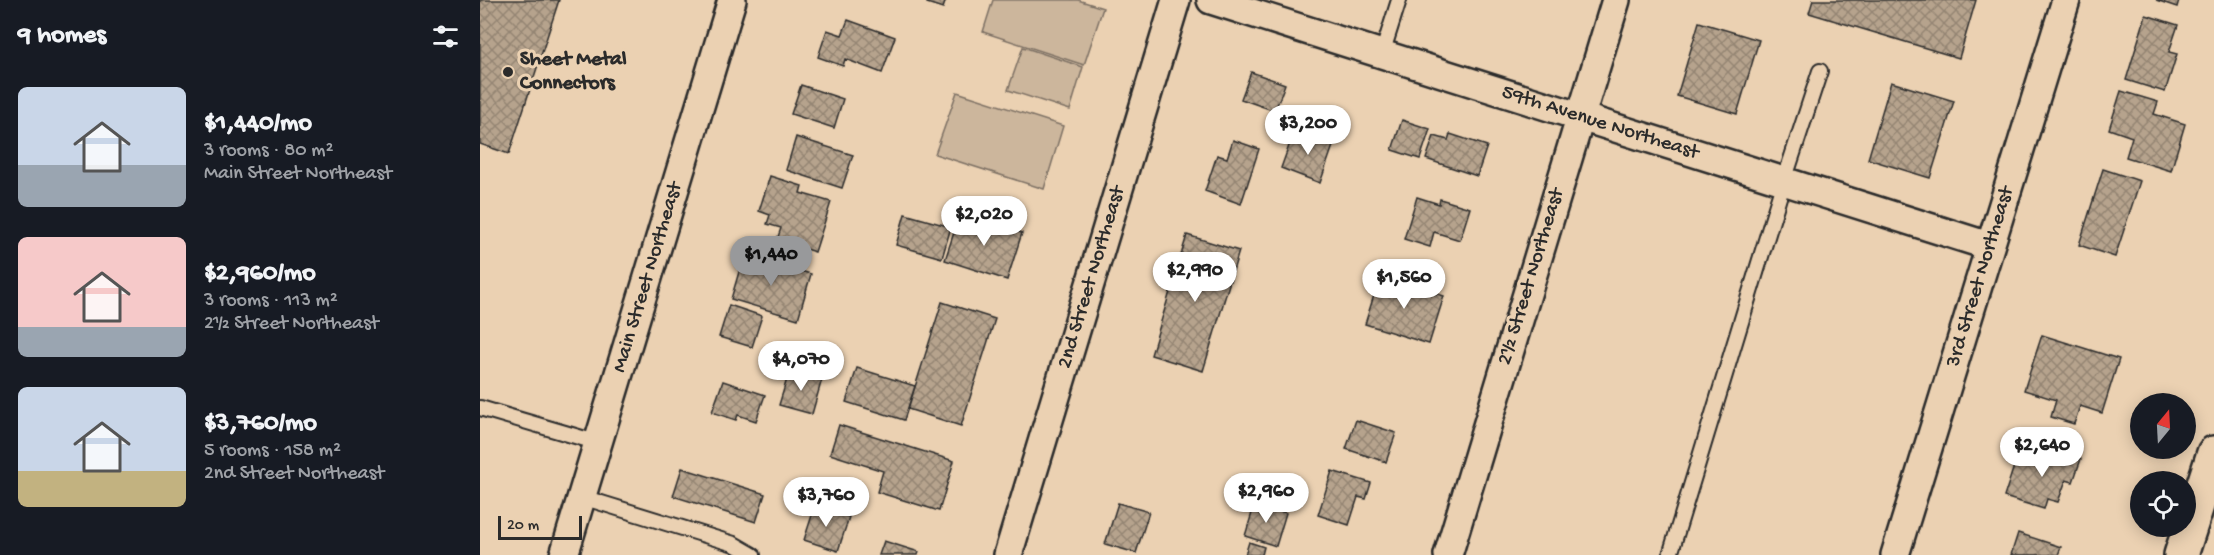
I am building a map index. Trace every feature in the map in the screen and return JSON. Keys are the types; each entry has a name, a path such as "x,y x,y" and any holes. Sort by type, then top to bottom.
{"main road":[{"path":"2181,555 2214,453"}],"street":[{"name":"Main Street Northeast","path":"564,555 732,0"},
{"name":"2nd Street Northeast","path":"1008,555 1176,0"},
{"name":"59th Avenue Northeast","path":"1211,0 1989,246"},
{"name":"2½ Street Northeast","path":"1448,555 1616,0"},
{"name":"3rd Street Northeast","path":"1894,555 2066,0"}],"lane":[{"path":"1382,54 1399,0"},
{"path":"1670,555 1784,181 1820,71"},
{"path":"480,408 598,442"},
{"path":"582,497 734,544 753,555"}],"shaded area":[{"path":"993,0 1078,0 1103,8 1084,65 983,32"},
{"path":"1023,47 1083,67 1070,110 1008,90"},
{"path":"957,92 1063,126 1044,189 935,154"}],"building":[{"name":"Sheet Metal Connectors","path":"480,0 559,0 509,154 480,144"},
{"path":"928,0 946,0 943,8 927,3"},
{"path":"1813,0 1976,0 1959,58 1809,13"},
{"path":"2156,0 2179,0 2177,7"},
{"path":"2146,15 2178,25 2169,52 2177,54 2165,92 2126,80"},
{"path":"848,20 895,37 882,73 845,59 843,66 818,57 827,30 842,35"},
{"path":"1699,22 1759,40 1737,114 1677,96"},
{"path":"1251,72 1285,84 1275,111 1241,99"},
{"path":"1891,82 1954,101 1930,178 1868,159"},
{"path":"801,85 843,99 834,128 791,114"},
{"path":"2121,91 2158,102 2154,114 2185,124 2171,171 2126,157 2132,137 2109,129"},
{"path":"1402,120 1430,129 1420,159 1392,150"},
{"path":"1295,129 1334,143 1320,183 1281,168"},
{"path":"1450,134 1487,146 1477,176 1426,159 1434,136 1448,140"},
{"path":"796,137 853,155 842,188 786,170"},
{"path":"1233,140 1259,149 1241,204 1205,191 1217,155 1227,158"},
{"path":"2103,169 2140,181 2115,257 2079,245"},
{"path":"770,176 802,186 800,193 831,202 815,252 777,240 781,228 767,224 770,215 759,211"},
{"path":"1417,197 1439,204 1440,199 1470,208 1460,240 1434,232 1430,247 1404,239"},
{"path":"905,214 951,227 942,258 896,245"},
{"path":"960,214 1022,233 1007,280 945,260"},
{"path":"1187,235 1239,251 1203,371 1151,355"},
{"path":"744,255 811,274 798,319 731,299"},
{"path":"1380,276 1444,296 1429,344 1365,324"},
{"path":"942,302 995,319 961,426 908,409"},
{"path":"729,305 762,316 752,347 719,337"},
{"path":"2042,335 2119,359 2102,413 2080,406 2074,424 2051,417 2056,400 2024,390"},
{"path":"857,368 915,386 904,420 846,402"},
{"path":"790,369 822,379 812,414 779,405"},
{"path":"723,381 765,395 756,421 738,415 736,420 712,412"},
{"path":"1356,420 1396,433 1386,462 1346,449"},
{"path":"839,425 954,461 939,511 877,492 883,471 830,454"},
{"path":"2043,447 2081,459 2073,482 2066,480 2058,502 2047,499 2044,509 2004,497 2016,460 2037,467"},
{"path":"682,468 765,494 756,522 673,496"},
{"path":"1332,471 1371,483 1366,499 1358,497 1349,525 1318,515"},
{"path":"1118,503 1149,512 1136,553 1105,544"},
{"path":"1255,503 1286,513 1276,546 1245,536"},
{"path":"815,506 849,517 838,551 804,540"},
{"path":"2018,533 2061,547 2058,555 2011,555"},
{"path":"884,541 919,552 918,555 879,555"},
{"path":"1249,542 1264,547 1262,555 1245,555"}],"place":[{"name":"Sheet Metal Connectors","path":"508,72"}]}
